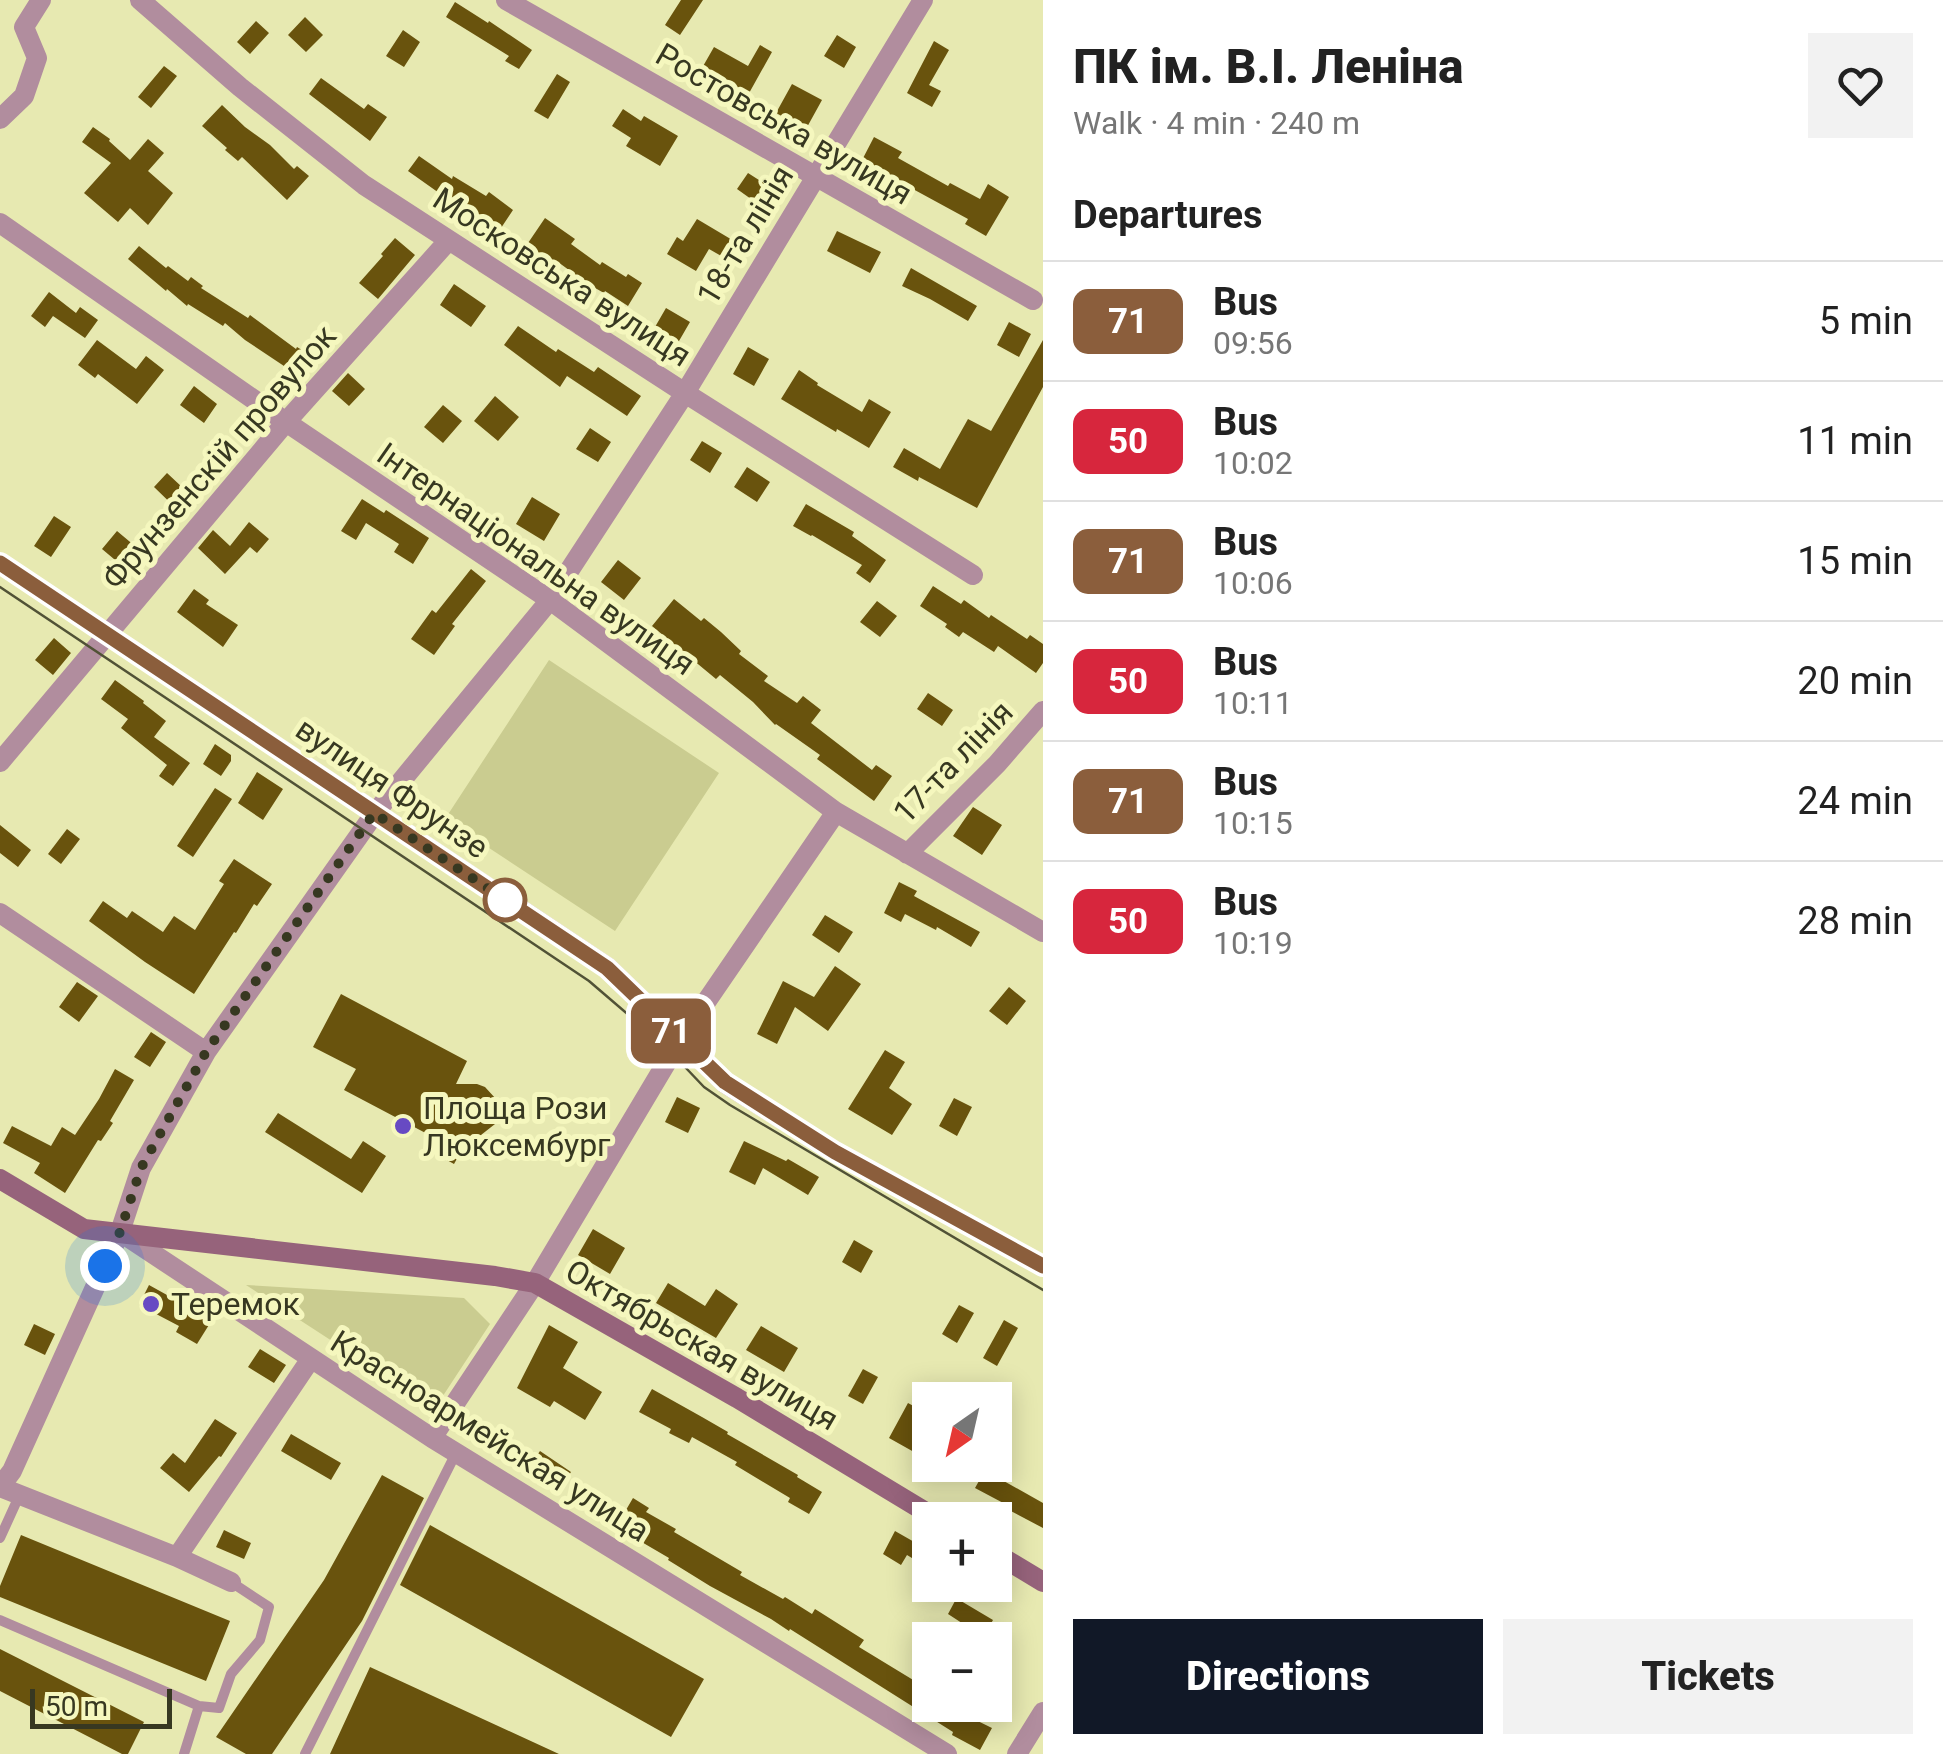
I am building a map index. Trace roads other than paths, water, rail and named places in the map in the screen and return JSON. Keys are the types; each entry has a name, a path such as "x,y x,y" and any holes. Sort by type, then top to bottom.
{"street":[{"path":"0,119 24,96 37,58 24,27 41,0"},
{"name":"Московська вулиця","path":"140,0 240,87 364,185 972,575"},
{"name":"Ростовська вулиця","path":"506,0 1033,300"},
{"name":"18-та лінія","path":"550,600 685,393 923,0"},
{"name":"Інтернаціональна вулиця","path":"0,223 550,600 836,812 1043,932"},
{"name":"Фрунзенскій провулок","path":"0,762 286,422 449,240"},
{"name":"вулиця Фрунзе","path":"0,563 607,968 725,1082 835,1152 1043,1266"},
{"path":"231,1582 5,1489 120,1232 141,1168 206,1052 374,813 550,600"},
{"name":"17-та лінія","path":"907,854 998,764 1043,711"},
{"path":"432,1438 535,1283 680,1040 836,812"},
{"path":"0,913 206,1052"},
{"name":"Красноармейская улица","path":"0,1179 84,1229 120,1232 432,1438 948,1754"},
{"name":"Октябрьская вулиця","path":"120,1232 535,1283 912,1503"},
{"path":"178,1557 310,1360"},
{"path":"1012,1563 1043,1582"},
{"path":"1017,1754 1043,1712"}],"lane":[{"path":"304,1754 456,1452"},
{"path":"0,1538 5,1489"},
{"path":"0,1620 199,1706 219,1708 232,1674 260,1640 269,1606 231,1582"},
{"path":"184,1754 199,1706"}],"tram line":[{"path":"0,587 589,981 666,1047 704,1087 730,1105 1043,1290"}],"place":[{"name":"Площа Рози Люксембург","path":"403,1126"},
{"name":"Теремок","path":"151,1304"}]}
